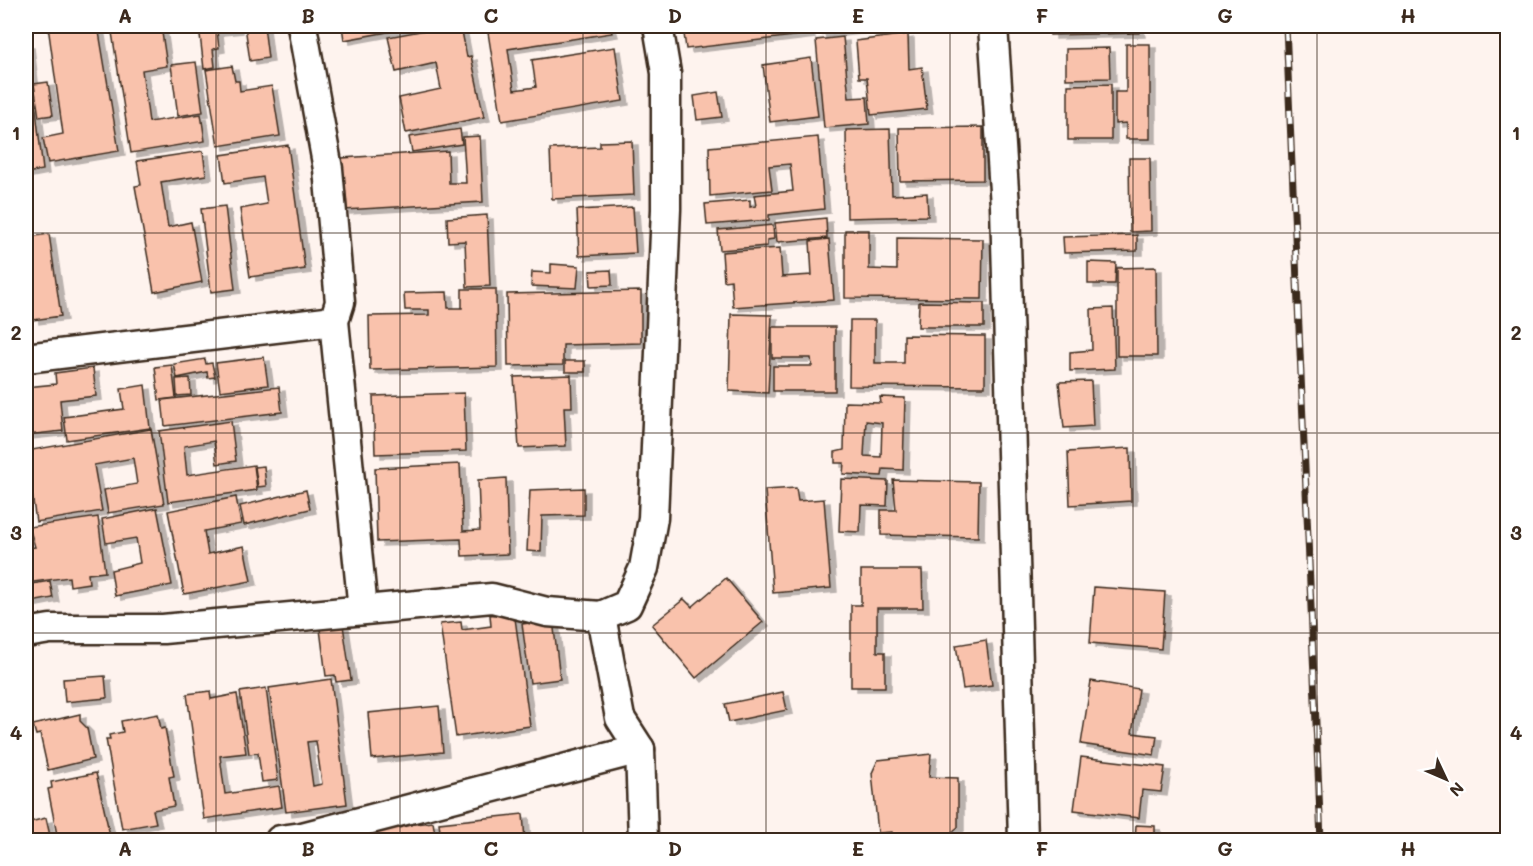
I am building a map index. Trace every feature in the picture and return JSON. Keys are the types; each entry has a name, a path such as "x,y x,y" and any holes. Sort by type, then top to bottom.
{"street":[{"path":"302,26 328,169 340,302 334,321 363,610"},
{"path":"34,630 163,629 492,598 547,612 601,616 627,605 644,568 652,518 666,209 666,73 658,26"},
{"path":"993,26 1005,206 1023,840"},
{"path":"26,358 334,321"},
{"path":"601,616 620,718 640,749 643,840"},
{"path":"295,839 640,749"}],"building":[{"path":"48,26 98,26 119,151 48,163 43,138 63,134"},
{"path":"111,26 161,26 167,66 142,70 149,122 201,114 205,141 131,153"},
{"path":"199,26 237,26 237,29 217,31 219,48 213,49 215,67 204,69"},
{"path":"245,26 264,26 268,58 250,61"},
{"path":"342,26 420,26 344,40"},
{"path":"447,26 461,26 467,57 471,56 484,117 406,133 399,98 441,89 436,63 396,72 388,37"},
{"path":"487,26 610,26 612,33 508,49 514,90 536,87 532,60 615,47 623,101 502,121"},
{"path":"683,26 808,26 809,34 686,49"},
{"path":"818,26 892,26 820,34"},
{"path":"1050,26 1138,26 1139,33 1050,35"},
{"path":"908,34 909,69 922,67 927,109 871,115 867,78 859,78 856,41"},
{"path":"843,37 849,98 867,97 869,124 824,128 816,40"},
{"path":"26,44 28,44 43,170 26,173"},
{"path":"1126,44 1150,44 1150,139 1126,139 1126,123 1115,124 1115,92 1126,92"},
{"path":"1109,48 1110,78 1066,79 1066,49"},
{"path":"811,58 818,116 770,122 763,65"},
{"path":"196,62 203,112 178,116 171,65"},
{"path":"232,66 235,81 239,81 240,91 272,86 280,136 218,146 206,70"},
{"path":"48,82 53,115 39,117 34,84"},
{"path":"1111,84 1111,140 1068,140 1068,85"},
{"path":"718,92 722,117 697,120 694,96"},
{"path":"983,127 983,180 900,181 899,128"},
{"path":"460,129 462,144 412,152 409,137"},
{"path":"890,129 892,195 927,193 928,216 847,218 846,130"},
{"path":"480,136 483,202 344,210 342,158 448,151 449,183 466,183 463,137"},
{"path":"818,137 824,209 769,215 769,220 707,225 705,204 750,200 750,207 756,206 754,195 793,191 790,164 769,166 772,190 710,196 709,147"},
{"path":"632,141 634,195 552,199 550,149 600,147 600,142"},
{"path":"288,145 305,269 250,277 240,209 267,204 263,177 225,183 221,155"},
{"path":"203,151 206,175 161,182 168,227 191,222 202,282 154,292 135,186 141,185 137,161"},
{"path":"1129,158 1150,158 1151,231 1130,232"},
{"path":"225,206 235,289 211,292 201,209"},
{"path":"633,207 636,253 579,256 577,210"},
{"path":"487,215 490,286 467,287 465,241 448,242 447,218"},
{"path":"826,218 827,238 777,242 775,223"},
{"path":"773,225 774,239 767,240 767,246 720,250 718,230"},
{"path":"26,229 28,229 29,237 49,234 61,316 33,320 26,267"},
{"path":"845,230 869,230 869,269 897,270 897,238 983,239 982,299 845,298"},
{"path":"1137,235 1137,251 1064,253 1063,237"},
{"path":"829,239 834,300 733,307 731,280 724,281 722,252 780,248 782,277 812,275 810,241"},
{"path":"1088,262 1116,263 1115,284 1088,284"},
{"path":"551,264 579,266 577,288 531,286 532,272 551,273"},
{"path":"1156,267 1157,356 1117,356 1117,268"},
{"path":"611,270 612,285 591,286 590,271"},
{"path":"462,289 496,289 497,367 370,370 369,316 429,315 429,310 405,310 404,293 447,292 448,308 462,308"},
{"path":"641,291 641,343 563,345 563,365 508,366 507,294"},
{"path":"919,302 984,303 984,327 918,327"},
{"path":"1113,308 1115,369 1070,371 1070,352 1092,350 1091,309"},
{"path":"731,314 772,315 768,393 729,391"},
{"path":"850,320 875,320 875,363 904,363 904,335 985,336 985,387 849,386"},
{"path":"772,327 835,327 835,391 773,391 773,366 812,366 811,358 772,358"},
{"path":"264,357 268,385 220,391 216,363"},
{"path":"205,359 206,364 212,363 215,377 208,378 207,372 177,378 174,364"},
{"path":"565,361 585,361 585,372 565,372"},
{"path":"172,365 176,398 159,400 155,367"},
{"path":"93,368 96,396 60,400 63,431 26,435 26,387 56,384 55,373"},
{"path":"571,375 572,407 564,407 566,446 519,448 514,377"},
{"path":"190,378 191,395 177,396 176,379"},
{"path":"1091,381 1093,426 1064,428 1059,382"},
{"path":"145,385 150,428 67,440 64,417 124,409 121,389"},
{"path":"279,387 282,412 165,426 162,400"},
{"path":"464,393 466,451 375,454 373,396"},
{"path":"880,397 905,398 903,470 883,469 882,476 843,474 844,463 835,463 835,452 844,450 845,402 881,403","holes":["866,421 882,423 881,457 864,456"]},
{"path":"231,421 236,461 217,464 214,441 184,446 187,475 254,465 257,490 168,502 159,431"},
{"path":"151,429 164,504 108,513 104,490 137,484 133,458 94,465 102,511 36,522 26,451"},
{"path":"1130,448 1131,501 1070,505 1068,452"},
{"path":"460,464 463,531 480,530 478,480 506,478 508,554 462,556 461,539 377,542 375,468"},
{"path":"264,466 266,486 258,487 255,467"},
{"path":"841,479 888,481 887,506 861,505 860,532 839,531"},
{"path":"893,480 979,482 978,537 881,535 881,510 896,510"},
{"path":"584,488 584,515 542,516 541,552 527,551 530,490"},
{"path":"796,488 798,501 824,499 831,588 773,593 765,490"},
{"path":"306,490 310,509 244,525 240,506"},
{"path":"236,497 241,524 204,531 208,554 244,546 251,581 184,594 168,511"},
{"path":"157,508 172,585 115,596 111,570 140,563 136,538 106,543 102,519"},
{"path":"98,517 105,572 88,574 89,583 70,586 69,577 26,583 26,548 35,547 29,527"},
{"path":"861,570 922,570 923,608 877,608 877,652 885,652 885,687 851,687 851,605 861,605"},
{"path":"726,578 763,622 696,678 652,625 684,599 692,607"},
{"path":"50,581 53,598 26,603 26,585"},
{"path":"1094,587 1165,592 1161,649 1090,643"},
{"path":"514,611 530,726 456,737 440,624 461,622 462,630 491,626 490,615"},
{"path":"553,620 560,679 530,683 522,624"},
{"path":"343,625 351,680 336,682 335,675 326,676 320,629"},
{"path":"986,640 992,685 963,689 956,645"},
{"path":"105,676 107,698 65,702 63,679"},
{"path":"331,679 347,804 286,812 269,688","holes":["316,741 322,784 313,786 307,742"]},
{"path":"1091,681 1139,689 1132,733 1157,736 1154,755 1081,744"},
{"path":"266,688 278,780 262,782 258,753 249,754 240,692"},
{"path":"210,691 211,699 237,694 246,753 220,756 225,794 279,786 282,807 204,819 187,694"},
{"path":"783,692 787,710 729,722 725,704"},
{"path":"439,706 443,752 372,759 368,713"},
{"path":"80,714 80,721 87,728 93,759 48,770 40,734 36,735 33,725"},
{"path":"158,714 161,729 165,728 174,776 169,777 174,806 153,810 156,823 122,829 106,739 110,739 109,735 123,732 121,721"},
{"path":"931,754 929,777 958,778 958,827 952,832 952,840 893,840 892,832 878,833 872,773 878,760"},
{"path":"1081,757 1165,767 1161,792 1142,790 1139,818 1074,810"},
{"path":"96,773 111,840 58,840 48,789 52,788 51,782"},
{"path":"523,814 525,840 441,840 439,823"},
{"path":"46,818 51,840 26,840 26,823"},
{"path":"433,822 436,840 345,840 345,832"},
{"path":"1136,825 1155,826 1155,840 1135,840"}],"railway":[{"path":"1286,26 1321,840"}]}
